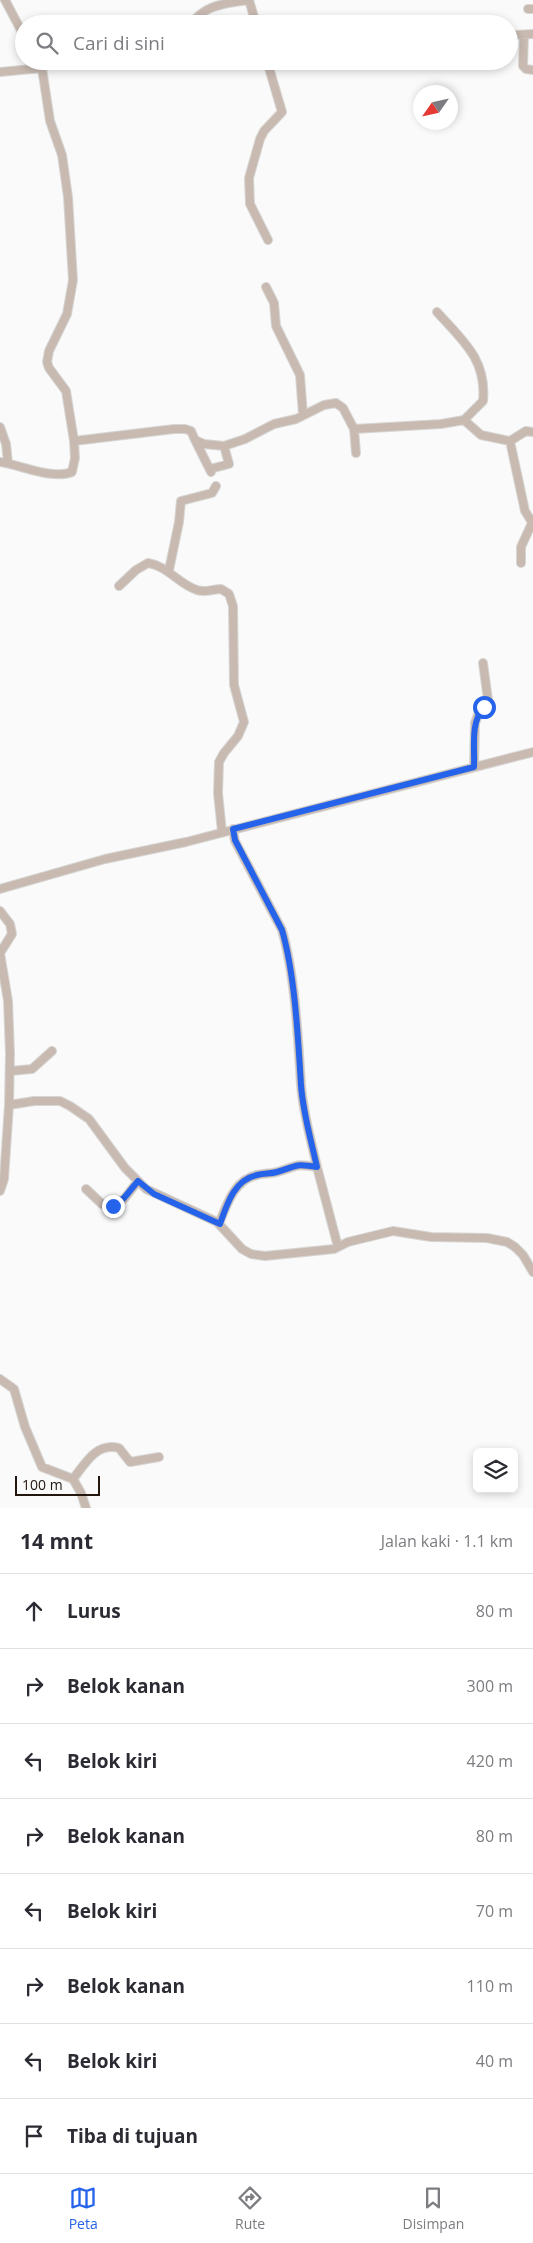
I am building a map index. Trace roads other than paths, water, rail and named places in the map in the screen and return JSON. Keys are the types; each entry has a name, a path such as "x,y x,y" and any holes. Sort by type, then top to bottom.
{"street":[{"path":"5,0 15,19"},
{"path":"198,15 209,8 248,0 253,15"},
{"path":"518,35 533,34"},
{"path":"524,35 523,66 526,70 533,70"},
{"path":"0,72 15,69"},
{"path":"0,427 6,444 4,463 42,472 70,473 74,468 74,441 66,391 49,368 47,362 49,351 67,314 73,280 67,187 62,155 50,121 41,70"},
{"path":"268,240 250,204 248,185 256,146 264,131 282,112 270,70"},
{"path":"266,287 273,300 276,326 300,375 303,415"},
{"path":"359,429 441,424 464,420 484,399 481,373 472,350 436,312"},
{"path":"195,440 216,447 224,446 245,439 274,424 296,420 324,405 336,404 345,409 359,429 356,453"},
{"path":"464,420 481,436 510,441 526,431 533,432"},
{"path":"74,441 185,429 191,431 211,470 229,464 224,446"},
{"path":"510,441 525,511 533,524 521,546 521,563"},
{"path":"168,570 179,522 181,501 212,493 216,486"},
{"path":"119,586 136,570 148,563 168,570 180,582 197,590 221,589 225,591 232,602 234,685 244,722 238,736 220,762 218,793 222,832"},
{"path":"474,767 476,719 488,700 483,663"},
{"path":"0,889 105,859 186,842 533,752"},
{"path":"233,829 235,840 282,930 286,943 301,1086 308,1128 338,1247"},
{"path":"0,911 12,929 12,934 0,953 8,1001 10,1075 4,1179 0,1191"},
{"path":"0,1078 32,1070 52,1051"},
{"path":"9,1105 60,1101 70,1106 89,1119 125,1168 154,1194 220,1224 242,1249 256,1256 338,1247 365,1237 393,1231 432,1237 507,1242 523,1255 533,1272"},
{"path":"220,1224 226,1206 239,1184 249,1178 276,1172 299,1164 317,1167"},
{"path":"86,1189 102,1204 113,1206 124,1198 138,1181"},
{"path":"523,1255 532,1253"},
{"path":"0,1379 10,1384 14,1389 25,1427 42,1467 73,1479 81,1493 86,1508"},
{"path":"73,1479 93,1454 103,1448 118,1448 130,1462 159,1457"}]}
